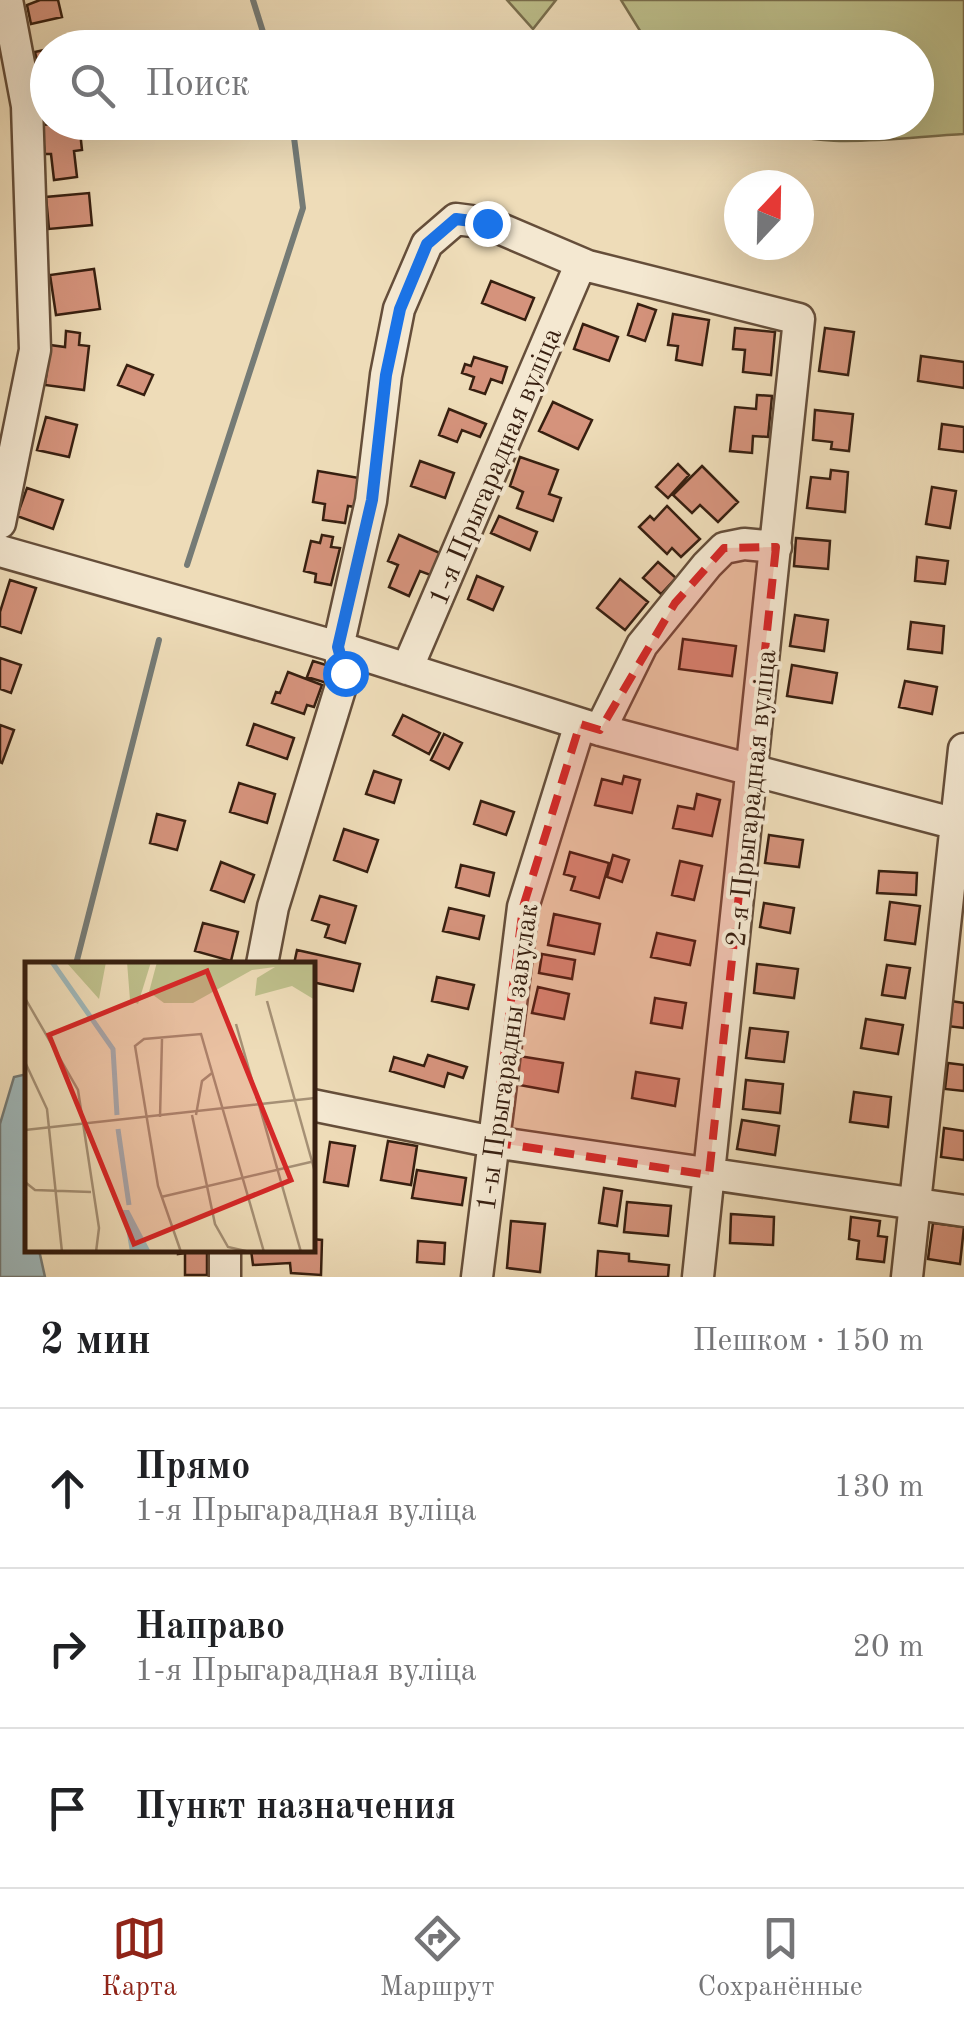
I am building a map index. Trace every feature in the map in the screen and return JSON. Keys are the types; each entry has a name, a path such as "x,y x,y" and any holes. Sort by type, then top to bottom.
{"street":[{"path":"0,522 35,350 28,106 7,0"},
{"path":"262,962 273,907 345,673 338,647 372,500 386,375 400,309 427,244 456,219 487,223 581,263"},
{"name":"2-я Прыгарадная вуліца","path":"581,263 799,319 698,1277"},
{"name":"1-я Прыгарадная вуліца","path":"408,669 581,263"},
{"name":"1-ы Прыгарадны завулак","path":"478,1277 523,907 590,727 642,646 724,548 744,544 776,547"},
{"path":"0,552 338,647 590,727 960,825"},
{"path":"907,1277 960,825 964,749"},
{"path":"315,1105 493,1142 964,1211"}],"highlighted area":[{"path":"776,547 709,1175 493,1142 523,907 580,724 600,730 675,603 724,548"}],"green space":[{"path":"507,0 556,0 533,29"},
{"path":"621,0 964,0 964,134 934,136 934,30 640,30"}],"water":[{"path":"25,1074 25,1252 39,1252 45,1277 0,1277 0,1124 14,1077"}],"building":[{"path":"58,0 62,17 31,24 27,5"},
{"path":"43,140 81,140 82,150 74,151 77,177 54,180 51,154 45,154"},
{"path":"89,193 92,225 49,229 46,197"},
{"path":"94,269 100,309 56,315 50,275"},
{"path":"491,281 534,298 525,320 482,303"},
{"path":"638,304 656,310 645,341 628,335"},
{"path":"673,314 709,320 702,365 676,360 678,346 668,345"},
{"path":"583,324 618,337 609,361 574,349"},
{"path":"735,328 775,332 771,375 743,372 745,350 733,349"},
{"path":"825,328 854,332 848,375 819,371"},
{"path":"66,331 80,333 79,345 89,346 84,390 45,385 50,345 65,347"},
{"path":"921,356 964,362 964,388 918,381"},
{"path":"474,357 507,367 502,383 491,379 485,394 470,389 474,377 462,373"},
{"path":"127,365 153,375 144,395 118,385"},
{"path":"757,395 772,396 768,437 753,436 752,453 730,451 735,407 756,409"},
{"path":"553,402 592,420 578,449 539,431"},
{"path":"449,409 486,424 480,437 462,430 457,442 439,435"},
{"path":"815,410 853,414 849,451 831,449 832,442 813,440"},
{"path":"46,417 77,425 69,457 37,450"},
{"path":"942,424 964,427 964,452 939,449"},
{"path":"520,457 558,470 549,494 561,498 553,521 517,508 523,492 510,486"},
{"path":"420,461 454,473 445,498 411,486"},
{"path":"678,464 689,475 668,498 656,487"},
{"path":"702,466 738,502 718,522 700,505 692,513 673,495"},
{"path":"831,470 848,472 845,512 807,508 811,477 830,479"},
{"path":"318,471 359,478 355,507 348,506 345,523 323,520 325,504 313,502"},
{"path":"932,487 956,491 950,528 926,524"},
{"path":"27,488 63,500 53,529 17,516"},
{"path":"667,506 700,539 681,557 672,548 667,554 639,527 650,516 654,520"},
{"path":"499,516 537,532 530,550 491,533"},
{"path":"322,535 333,537 331,547 340,548 331,585 315,582 316,574 304,571 311,541 320,543"},
{"path":"399,535 442,554 433,576 420,571 409,596 389,587 398,565 388,561"},
{"path":"796,538 830,541 828,569 794,566"},
{"path":"917,557 948,561 945,584 915,581"},
{"path":"658,562 676,578 661,594 643,578"},
{"path":"477,576 503,587 493,610 468,599"},
{"path":"620,579 648,602 625,630 597,608"},
{"path":"10,580 36,588 21,633 0,626"},
{"path":"795,615 828,620 824,651 790,646"},
{"path":"911,622 944,626 942,653 908,649"},
{"path":"683,639 736,646 732,676 679,669"},
{"path":"0,658 21,665 11,693 0,689"},
{"path":"313,661 336,668 330,684 307,677"},
{"path":"792,665 837,673 832,703 787,696"},
{"path":"288,672 322,685 314,707 307,705 304,714 272,703"},
{"path":"905,681 937,687 932,714 899,707"},
{"path":"403,715 440,733 429,754 393,735"},
{"path":"254,724 294,738 287,759 247,745"},
{"path":"0,725 14,730 2,763 0,762"},
{"path":"444,734 462,743 449,769 431,760"},
{"path":"374,771 401,780 394,803 366,794"},
{"path":"624,776 640,780 632,813 595,805 602,779 622,784"},
{"path":"239,783 275,794 267,823 230,812"},
{"path":"697,794 720,800 712,836 673,828 678,806 694,809"},
{"path":"481,801 514,812 506,835 474,824"},
{"path":"157,814 185,821 177,850 150,843"},
{"path":"344,829 378,840 367,872 334,860"},
{"path":"769,835 803,840 799,867 765,863"},
{"path":"570,852 609,863 599,898 571,890 575,877 564,874"},
{"path":"613,855 629,860 622,882 607,877"},
{"path":"680,861 702,866 694,900 672,895"},
{"path":"221,862 254,875 244,902 211,890"},
{"path":"461,865 494,873 489,896 456,887"},
{"path":"879,871 917,873 916,895 877,893"},
{"path":"320,896 356,906 345,943 325,937 329,925 312,920"},
{"path":"890,902 920,906 915,944 885,940"},
{"path":"764,903 794,908 790,933 760,927"},
{"path":"449,908 484,916 479,939 443,931"},
{"path":"554,914 600,924 594,954 548,945"},
{"path":"203,923 238,932 231,961 195,951"},
{"path":"657,933 695,941 690,965 651,957"},
{"path":"297,950 360,964 353,991 315,983 315,962 294,962"},
{"path":"542,954 575,960 572,979 539,973"},
{"path":"757,964 798,969 794,998 754,993"},
{"path":"887,965 910,968 905,998 882,995"},
{"path":"437,977 474,985 468,1009 432,1001"},
{"path":"538,987 569,994 564,1019 532,1013"},
{"path":"655,998 686,1003 682,1028 651,1023"},
{"path":"951,1001 964,1003 964,1028 947,1026"},
{"path":"866,1019 903,1025 898,1054 861,1048"},
{"path":"750,1028 788,1032 784,1062 746,1058"},
{"path":"428,1055 467,1067 463,1078 448,1073 444,1087 390,1071 394,1057 424,1066"},
{"path":"519,1056 563,1063 558,1092 514,1084"},
{"path":"948,1063 964,1065 964,1091 945,1089"},
{"path":"636,1072 679,1079 675,1106 632,1098"},
{"path":"746,1080 783,1084 780,1113 743,1109"},
{"path":"854,1092 891,1097 888,1127 850,1122"},
{"path":"742,1120 779,1126 775,1155 737,1149"},
{"path":"944,1128 964,1131 964,1160 941,1157"},
{"path":"388,1141 417,1146 411,1185 381,1180"},
{"path":"330,1142 355,1146 348,1186 324,1182"},
{"path":"417,1170 466,1178 462,1205 412,1198"},
{"path":"604,1188 622,1191 617,1226 599,1223"},
{"path":"627,1202 671,1206 668,1236 624,1232"},
{"path":"731,1214 774,1217 773,1245 730,1243"},
{"path":"851,1217 880,1221 878,1236 887,1237 884,1262 857,1259 859,1241 849,1239"},
{"path":"511,1221 545,1224 540,1272 507,1268"},
{"path":"933,1223 964,1227 960,1264 928,1259"},
{"path":"315,1239 322,1240 321,1275 291,1273 290,1263 253,1265 251,1252 315,1252"},
{"path":"418,1241 445,1243 444,1264 417,1262"},
{"path":"598,1251 629,1254 629,1261 669,1265 668,1277 596,1277"},
{"path":"178,1252 207,1252 207,1275 185,1275 185,1253"}],"waterway":[{"path":"253,0 262,30"},
{"path":"187,565 303,208 294,140"},
{"path":"77,962 159,640"}],"route":[{"path":"345,673 338,647 372,500 386,375 400,309 427,244 456,219 487,223"}]}
